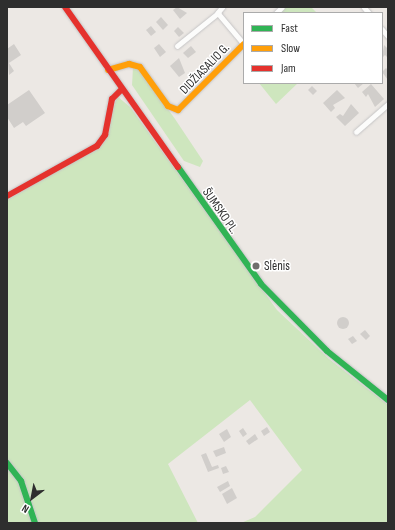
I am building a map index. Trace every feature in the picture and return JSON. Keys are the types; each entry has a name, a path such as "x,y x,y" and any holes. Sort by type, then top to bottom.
{"main road":[{"name":"ŠUMSKO PL.","path":"64,7 261,284 327,351 388,400"},
{"name":"DIDŽIASALIO G.","path":"108,70 129,64 140,67 168,106 178,110 243,45"},
{"path":"7,196 97,146 105,135 112,99 122,89"},
{"path":"7,463 21,481 35,523"}],"street":[{"path":"177,46 218,13 223,7"},
{"path":"218,13 243,43"},
{"path":"356,132 388,104"}],"green space":[{"path":"286,7 311,7 316,12 281,12"},
{"path":"133,68 141,71 175,119 203,161 200,167 184,161 132,85"},
{"path":"260,84 297,84 276,104"},
{"path":"117,96 130,107 277,310 329,359 388,405 388,523 241,523 255,517 302,470 250,400 168,464 198,523 7,523 7,200 103,144"}],"building":[{"path":"177,7 187,13 180,19 173,10"},
{"path":"161,17 168,25 163,30 156,22"},
{"path":"151,26 156,32 151,36 146,30"},
{"path":"178,27 184,33 179,37 174,31"},
{"path":"14,44 21,55 9,63 14,71 9,75 7,49"},
{"path":"159,44 166,52 160,57 154,48"},
{"path":"384,45 388,49 388,58 385,55 383,57"},
{"path":"191,46 196,52 188,58 183,53"},
{"path":"179,58 185,73 179,77 170,66"},
{"path":"386,68 388,70 388,80 383,73"},
{"path":"355,84 363,84 358,88"},
{"path":"371,84 384,99 375,107 368,94 366,97 362,92"},
{"path":"312,86 317,91 313,95 308,90"},
{"path":"29,90 45,113 26,126 23,122 14,128 7,117 7,105"},
{"path":"337,90 345,98 333,105 335,108 331,112 323,103"},
{"path":"351,104 359,113 345,126 336,117 340,114 343,116"},
{"path":"341,317 345,317 349,323 345,329 341,329 337,325 337,321"},
{"path":"365,330 370,336 366,340 360,334"},
{"path":"353,336 357,341 352,344 348,339"},
{"path":"267,427 270,432 264,436 261,431"},
{"path":"243,428 247,434 243,437 239,431"},
{"path":"227,429 231,437 224,442 219,434"},
{"path":"255,434 258,439 249,445 246,441"},
{"path":"224,447 226,453 216,457 213,451"},
{"path":"206,453 212,467 218,465 219,468 208,472 201,455"},
{"path":"226,466 229,472 223,474 221,468"},
{"path":"228,481 230,486 220,492 217,487"},
{"path":"232,488 237,498 227,504 222,494"}],"traffic: fast":[{"path":"178,167 261,284 327,351 388,400"},
{"path":"7,463 21,481 35,523"}],"traffic: slow":[{"path":"108,70 129,64 140,67 168,106 178,110 243,45"}],"traffic: jam":[{"path":"65,7 178,167"},
{"path":"7,196 97,146 105,135 112,99 122,89"}],"place":[{"name":"Slėnis","path":"256,266"}]}
